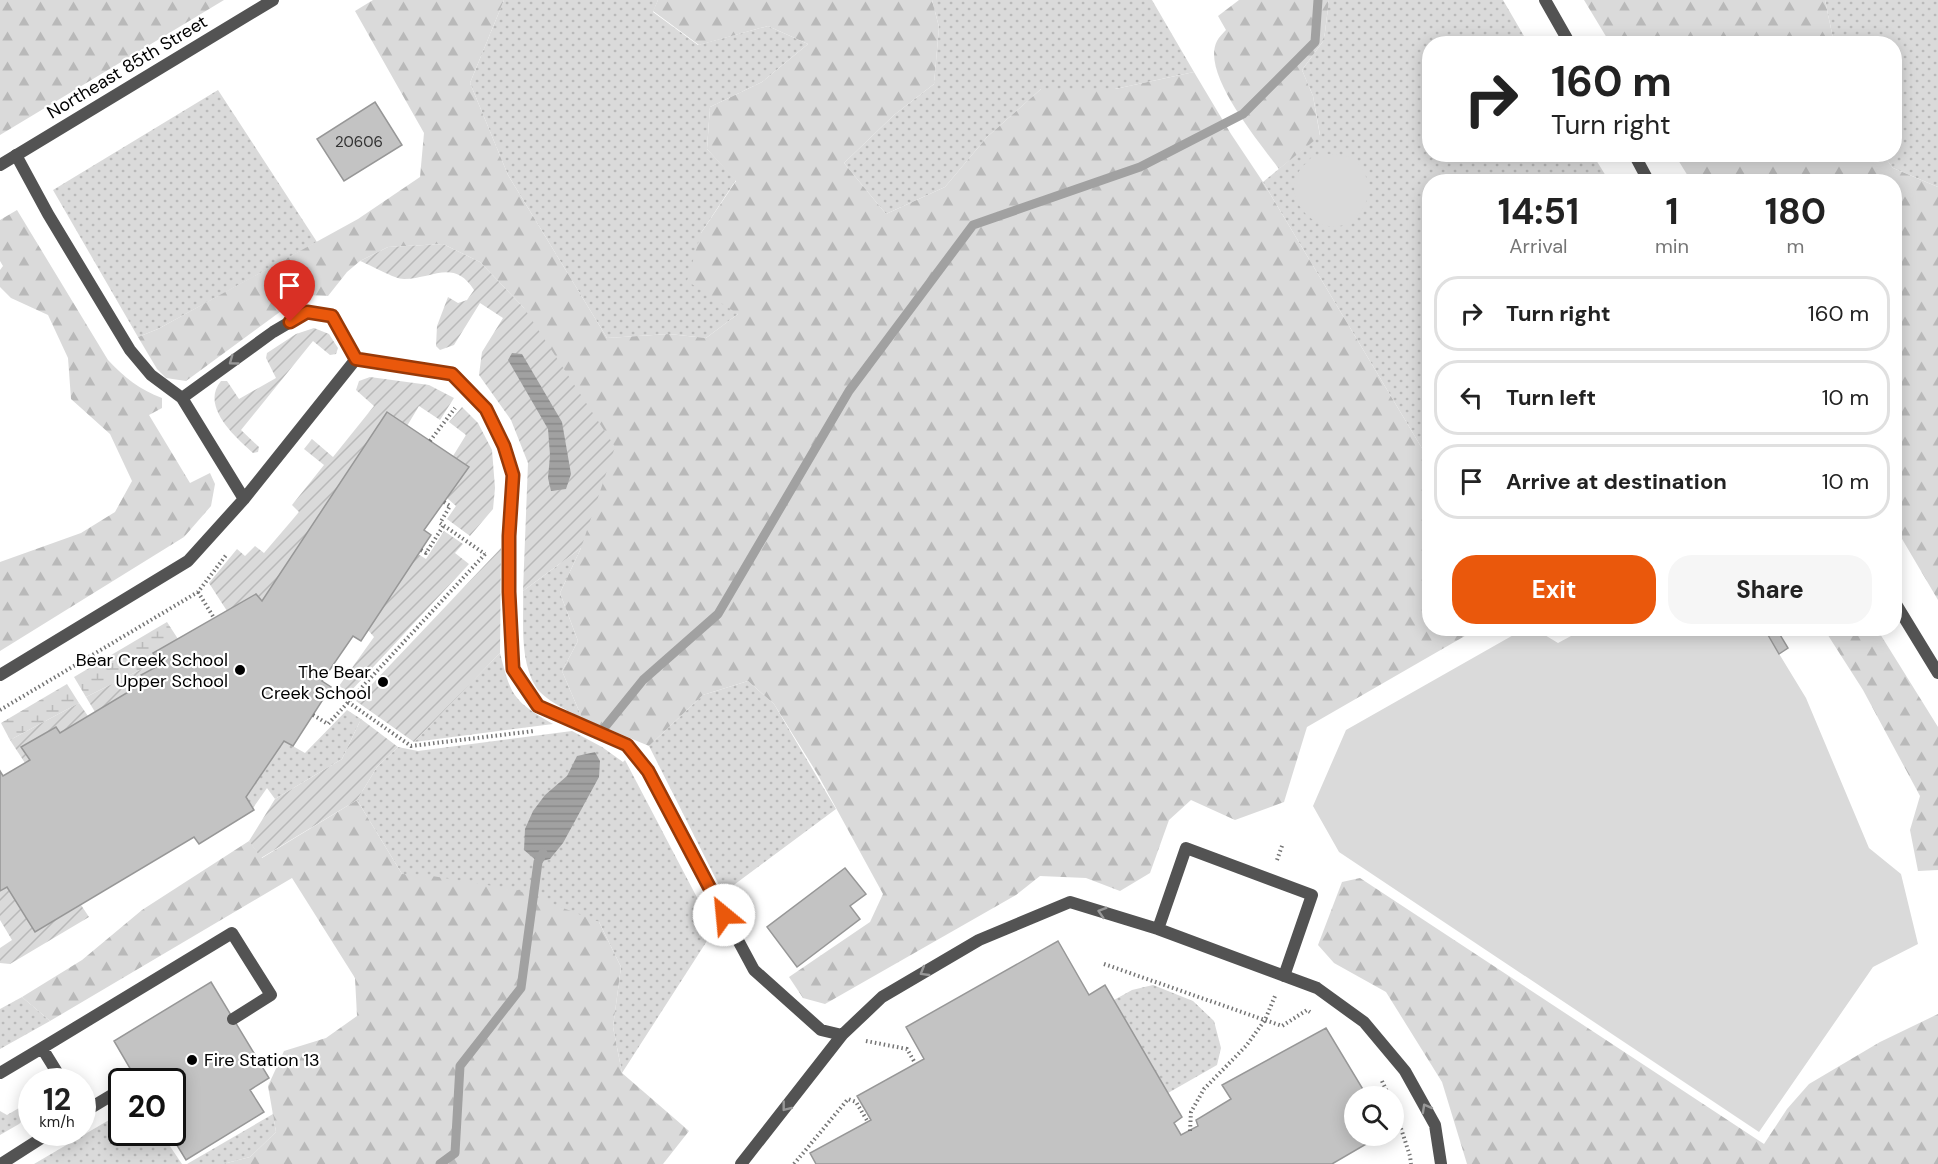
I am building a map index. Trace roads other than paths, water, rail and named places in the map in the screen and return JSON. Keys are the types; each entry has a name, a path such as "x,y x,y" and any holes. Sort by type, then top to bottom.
{"street":[{"name":"Northeast 85th Street","path":"0,165 273,0"},
{"path":"1545,0 1565,36"},
{"path":"16,155 48,214 130,350 151,375 182,398 243,499"},
{"path":"182,398 273,332 307,312 332,316 356,359"},
{"path":"356,359 452,374 486,409 504,446 513,475 509,536 513,669 538,706 627,745 648,771 754,970 821,1030 842,1035"},
{"path":"0,675 188,561 243,499 356,359"},
{"path":"1902,614 1938,673"},
{"path":"1158,929 1186,848 1312,895 1284,976"},
{"path":"741,1164 842,1035 882,997 979,940 1070,902 1158,929 1317,988 1364,1022 1405,1071 1435,1125 1442,1164"},
{"path":"0,1073 232,933 271,994 233,1018"},
{"path":"42,1048 54,1068"},
{"path":"1,1164 29,1146"}],"waterway":[{"path":"605,727 643,680 718,614 849,391 973,225 1140,167 1243,114 1315,42 1318,0"},
{"path":"440,1164 455,1153 460,1066 521,988 538,862 543,853"}],"place":[{"name":"Bear Creek School Upper School","path":"240,670"},
{"name":"The Bear Creek School","path":"383,682"},
{"name":"Fire Station 13","path":"192,1060"}]}
